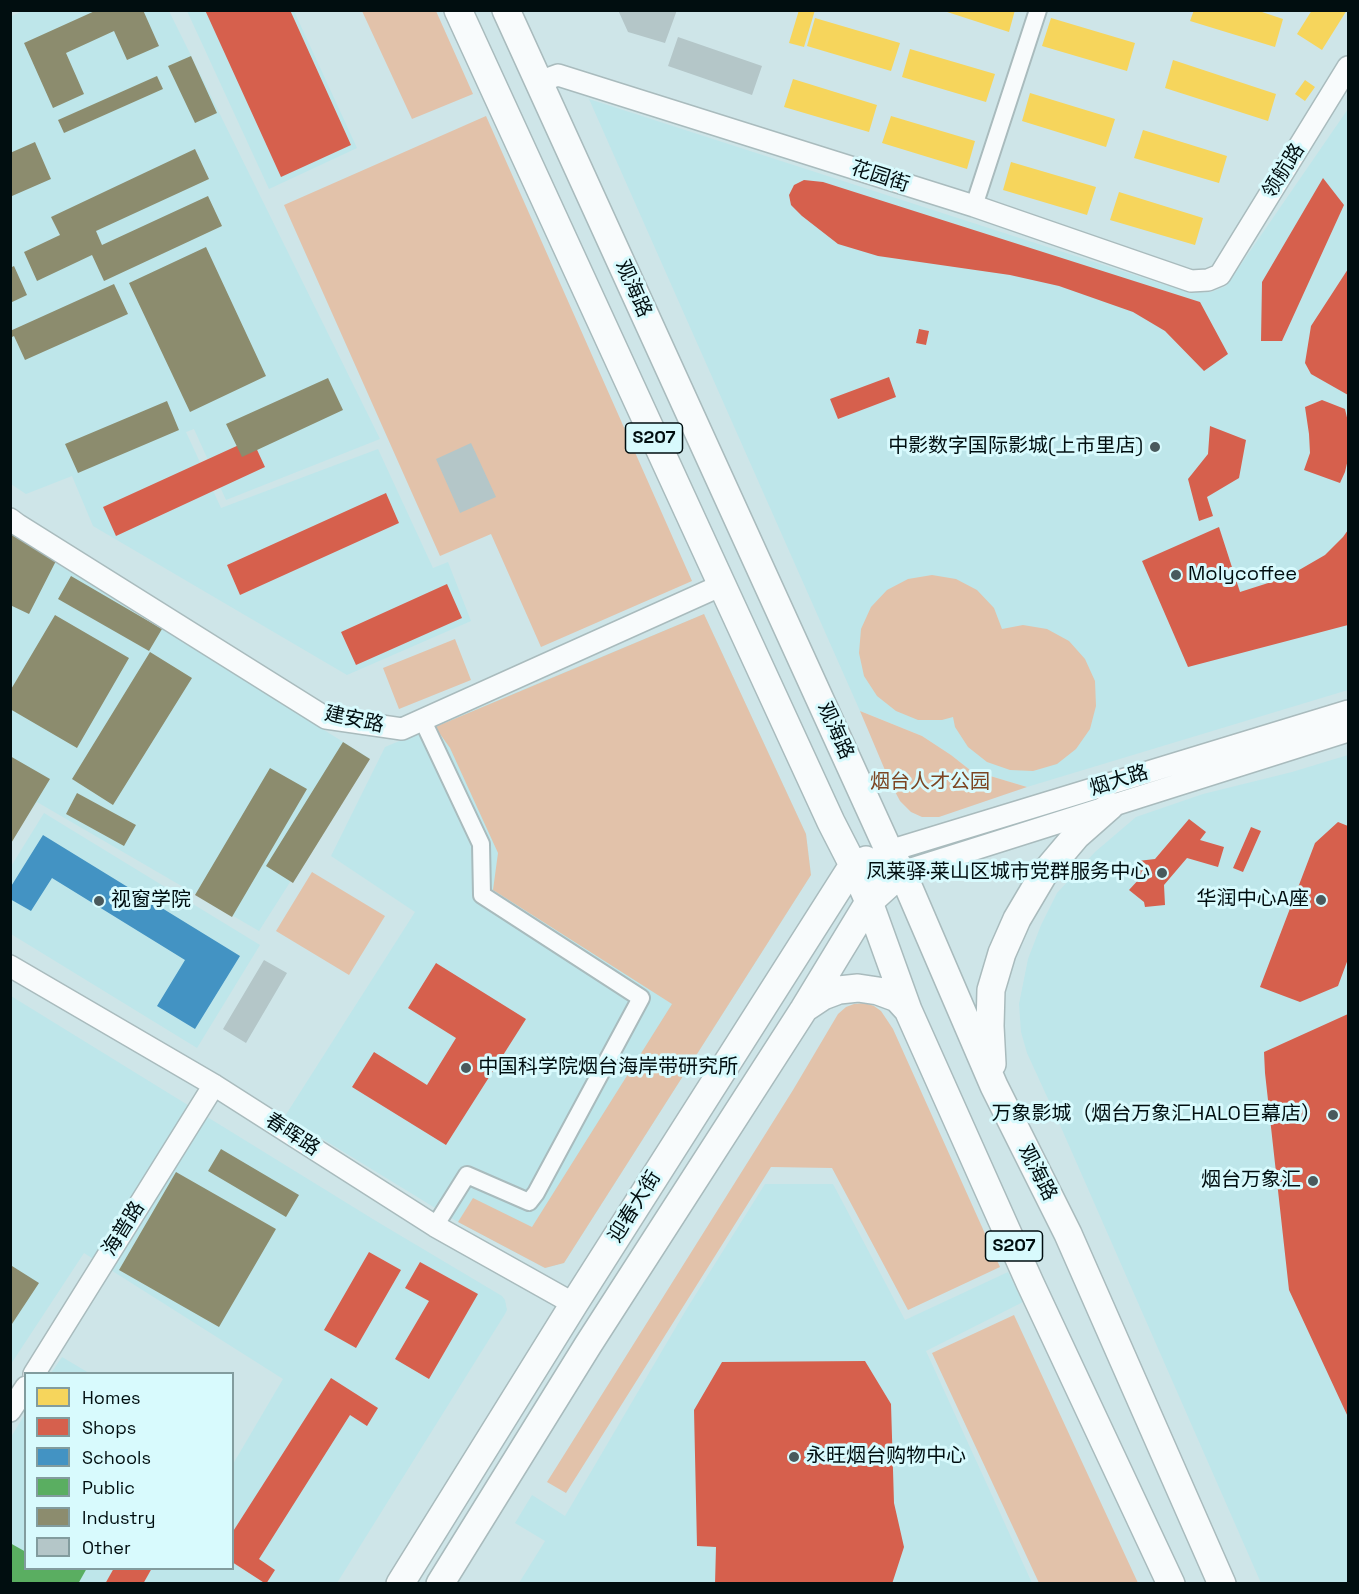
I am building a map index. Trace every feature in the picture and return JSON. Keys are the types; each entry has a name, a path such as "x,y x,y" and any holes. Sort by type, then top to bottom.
{"main road":[{"name":"观海路","path":"458,10 826,811 853,865 869,902 908,1010 1030,1282 1171,1584"},
{"name":"观海路","path":"506,10 896,862 994,1086 1068,1234 1222,1584"},
{"path":"994,1086 990,1026 992,990 1002,953 1017,919 1043,875 1076,836 1110,806"},
{"path":"853,865 896,862"},
{"name":"迎春大街","path":"440,1584 588,1345 896,862"},
{"name":"迎春大街","path":"400,1584 574,1304 853,865"},
{"path":"804,1009 823,996 839,990 858,988 878,991 897,998 908,1010"}],"street":[{"path":"974,206 1038,10"},
{"name":"领航路","path":"1220,275 1348,67"},
{"name":"花园街","path":"539,82 558,75 974,206 1191,281 1208,280 1220,275"},
{"name":"建安路","path":"10,519 326,718 402,729 722,585"},
{"name":"烟大路","path":"896,862 1348,711"},
{"path":"423,721 481,844 482,895 641,999 529,1202 467,1175 435,1226"},
{"name":"烟大路","path":"896,862 1110,806 1348,731"},
{"name":"春晖路","path":"10,966 214,1085 435,1226 574,1304"},
{"name":"海普路","path":"35,1372 214,1085"},
{"path":"10,1411 24,1390"}],"shaded area":[{"path":"25,10 169,11 380,439 226,500 194,429 186,432 221,508 378,449 433,568 448,562 471,621 347,675 93,526 72,476 26,494 11,484 10,17"},
{"path":"187,11 294,11 357,148 269,189"},
{"path":"589,99 1190,293 1211,292 1226,286 1348,109 1348,690 1027,787 970,770 922,736 860,711"},
{"path":"11,535 369,758 259,931 37,802 11,839"},
{"name":"中国科学院烟台海岸带研究所","path":"704,614 806,834 811,875 564,1263 545,1268 458,1222 285,1116 415,912 331,856 385,747"},
{"path":"1348,755 1348,1583 1261,1583 1027,1053 1021,1032 1019,1004 1028,959 1057,893 1095,852 1136,817 1203,794 1292,772"},
{"name":"视窗学院","path":"44,813 260,945 197,1048 11,934 10,868"},
{"path":"11,996 502,1296 507,1310 337,1583 11,1583 11,1437 24,1416 24,1570 234,1570 234,1462 283,1379 84,1253 11,1364"},
{"path":"765,1184 833,1184 905,1320 1008,1272 1023,1302 926,1351 1032,1583 519,1583 545,1541 515,1523 532,1495 565,1516 686,1310"},
{"path":"62,1357 87,1372 52,1372"}],"green space":[{"path":"362,11 436,11 473,94 412,119"},
{"path":"486,116 692,581 541,647 491,534 440,556 284,205"},
{"path":"932,575 956,579 977,590 994,608 1002,629 1023,625 1047,629 1069,641 1085,659 1095,681 1096,706 1090,729 1076,749 1057,764 1033,771 1010,770 987,762 968,747 955,727 953,717 942,720 918,720 896,711 877,696 864,676 859,653 861,629 871,607 887,590 908,579"},
{"path":"704,614 806,834 811,875 564,1263 545,1268 458,1222 473,1198 532,1227 672,1004 493,890 498,853 450,748 435,727"},
{"path":"455,639 471,680 399,709 383,668"},
{"name":"烟台人才公园","path":"860,711 922,736 970,770 1027,787 939,817 922,817 911,812 900,801 890,782"},
{"path":"312,872 385,916 349,975 276,931"},
{"path":"865,1003 881,1011 893,1029 1000,1267 908,1310 832,1168 771,1167 566,1493 547,1482 793,1090 838,1014 846,1007"},
{"path":"1014,1315 1138,1583 1039,1583 932,1353"}],"building: Homes":[{"path":"799,10 815,10 804,47 789,43"},
{"path":"941,10 1015,10 1009,32"},
{"path":"1194,10 1256,10 1283,19 1275,47 1190,21"},
{"path":"1312,10 1347,10 1322,50 1297,34"},
{"path":"815,18 900,43 891,71 807,46"},
{"path":"1051,18 1135,43 1127,71 1042,46"},
{"path":"910,49 995,74 986,102 902,77"},
{"path":"1173,60 1276,94 1268,121 1165,88"},
{"path":"793,79 877,105 869,132 784,107"},
{"path":"1305,80 1315,87 1305,101 1295,94"},
{"path":"1030,93 1115,119 1106,147 1022,121"},
{"path":"891,116 975,141 967,169 882,143"},
{"path":"1143,130 1227,156 1219,183 1134,158"},
{"path":"1011,162 1096,187 1087,215 1003,190"},
{"path":"1119,192 1203,218 1195,245 1110,220"}],"building: Shops":[{"path":"205,10 290,10 351,145 281,177"},
{"path":"1323,178 1344,205 1282,341 1261,341 1262,282"},
{"path":"804,180 823,182 1200,302 1228,354 1204,371 1165,331 1133,312 1059,286 1010,275 878,256 838,244 791,205 789,195 794,185"},
{"path":"1348,269 1348,395 1311,374 1305,363 1311,326"},
{"path":"919,329 929,331 926,345 916,343"},
{"path":"889,377 896,397 838,419 830,399"},
{"path":"1322,400 1345,409 1348,422 1348,459 1340,483 1304,470 1310,453 1305,407"},
{"path":"1210,426 1246,440 1239,478 1207,497 1213,516 1199,521 1188,479 1208,454"},
{"path":"252,439 265,467 116,536 103,507"},
{"path":"386,493 399,523 240,595 227,565"},
{"path":"1219,527 1240,592 1287,577 1325,555 1348,530 1348,625 1188,667 1142,561"},
{"path":"447,584 462,618 356,665 341,632"},
{"path":"1189,819 1206,832 1200,840 1224,847 1218,867 1187,858 1164,885 1165,905 1145,907 1144,902 1129,890 1140,878 1138,861 1155,859"},
{"path":"1338,822 1348,826 1348,959 1338,986 1300,1002 1260,987 1315,843"},
{"path":"1251,827 1261,831 1243,872 1233,868"},
{"name":"中国科学院烟台海岸带研究所","path":"436,963 526,1019 446,1145 352,1087 374,1052 427,1085 456,1038 408,1008"},
{"name":"烟台万象汇","path":"1348,1014 1348,1417 1289,1290 1264,1052"},
{"path":"369,1252 401,1270 356,1348 324,1330"},
{"path":"420,1262 478,1294 429,1379 395,1359 429,1301 405,1288"},
{"name":"永旺烟台购物中心","path":"865,1361 891,1404 894,1503 904,1547 892,1584 715,1584 716,1547 697,1546 694,1410 722,1362"},
{"path":"331,1378 378,1408 367,1426 350,1415 259,1559 275,1570 266,1584 234,1563 234,1530"},
{"path":"113,1570 151,1570 143,1584 105,1584"}],"building: Schools":[{"path":"43,835 240,956 195,1029 157,1006 185,960 52,878 31,911 10,899 10,888"}],"building: Public":[{"path":"10,1543 24,1551 24,1570 86,1570 78,1584 10,1584"}],"building: Industry":[{"path":"97,10 143,10 159,46 127,60 114,31 66,53 84,94 53,108 24,43"},
{"path":"191,56 217,113 195,123 168,66"},
{"path":"157,76 163,89 64,133 58,120"},
{"path":"35,142 51,179 12,196 10,192 10,153"},
{"path":"195,149 209,179 96,231 102,245 208,196 222,226 104,281 92,255 37,281 24,252 60,235 51,217"},
{"path":"206,247 266,376 190,412 129,283"},
{"path":"14,266 27,295 10,303 10,268"},
{"path":"114,284 128,314 25,360 14,336 10,338 10,331"},
{"path":"328,378 343,410 242,457 226,424"},
{"path":"167,401 179,430 78,473 65,444"},
{"path":"10,534 58,557 29,614 10,605 10,568 12,565 10,564"},
{"path":"71,576 162,629 149,651 58,599"},
{"path":"55,615 129,658 77,748 10,709 10,691"},
{"path":"150,652 192,678 113,805 72,779"},
{"path":"343,742 370,759 293,883 266,866"},
{"path":"10,756 50,779 10,845"},
{"path":"270,768 307,789 232,917 195,895"},
{"path":"77,793 136,825 124,846 66,814"},
{"path":"221,1149 299,1195 286,1217 208,1171"},
{"path":"176,1172 276,1229 219,1327 119,1270"},
{"path":"12,1266 39,1283 10,1327 10,1268"}],"building: Other":[{"path":"618,10 677,10 665,43 628,32"},
{"path":"678,37 762,66 752,95 668,66"},
{"path":"471,443 496,497 460,513 436,459"},
{"path":"264,960 287,973 246,1043 223,1029"}],"place":[{"name":"中影数字国际影城(上市里店)","path":"1155,447"},
{"name":"Molycoffee","path":"1176,575"},
{"name":"凤莱驿·莱山区城市党群服务中心","path":"1162,873"},
{"name":"华润中心A座","path":"1321,900"},
{"name":"视窗学院","path":"99,901"},
{"name":"中国科学院烟台海岸带研究所","path":"466,1068"},
{"name":"万象影城（烟台万象汇HALO巨幕店）","path":"1333,1115"},
{"name":"烟台万象汇","path":"1313,1181"},
{"name":"永旺烟台购物中心","path":"794,1457"}]}
